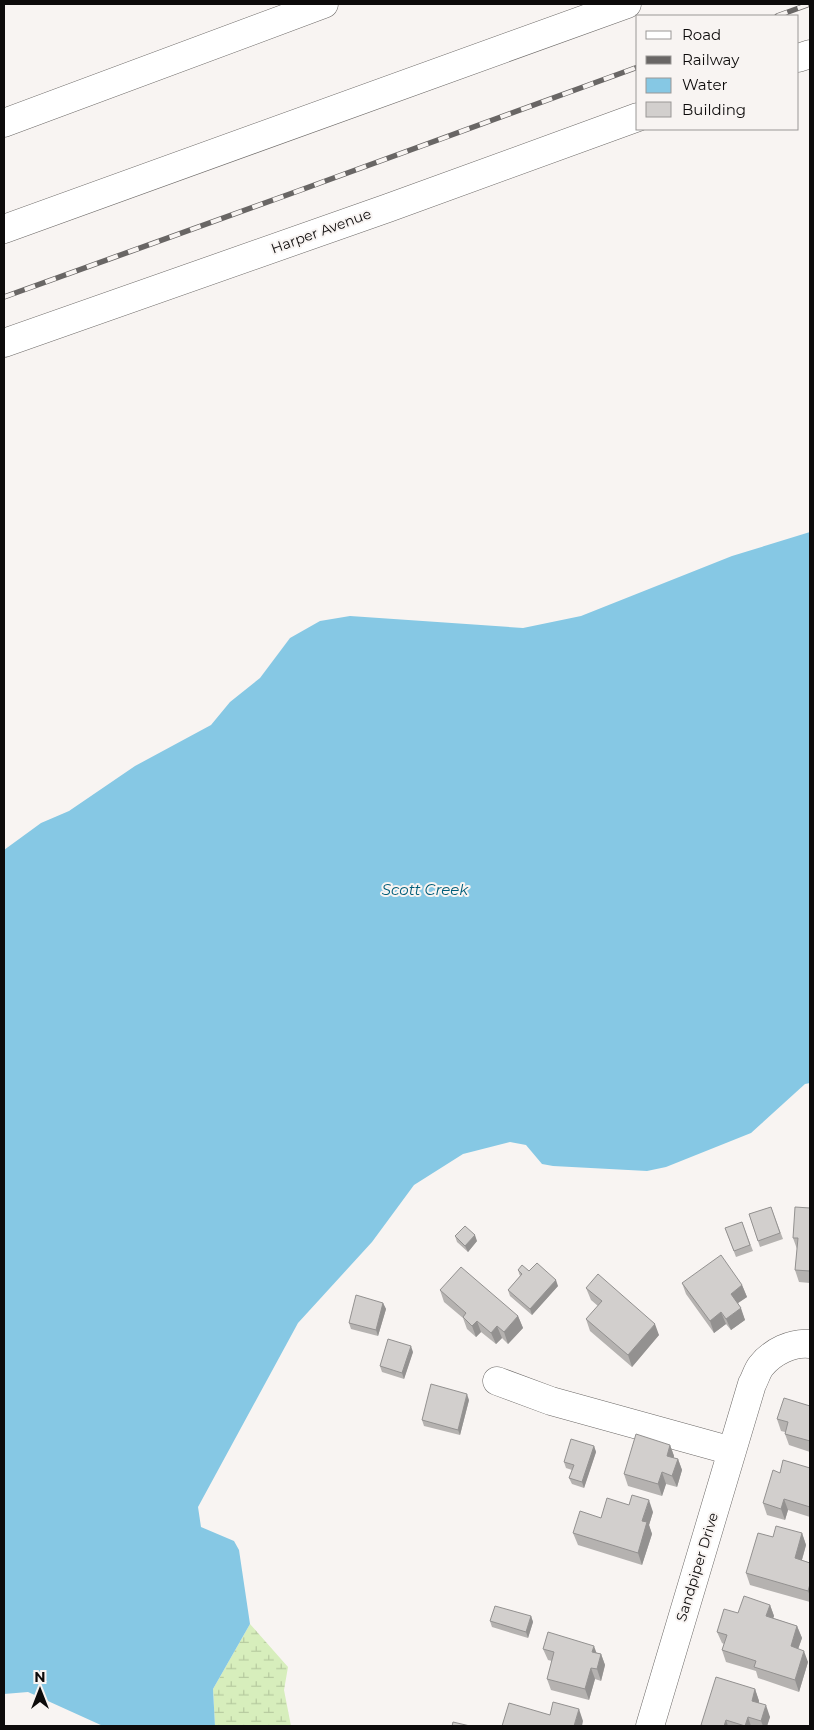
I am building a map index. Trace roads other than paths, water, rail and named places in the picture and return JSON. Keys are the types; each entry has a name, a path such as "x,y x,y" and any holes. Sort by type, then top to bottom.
{"street":[{"path":"4,123 324,4"},
{"path":"4,230 627,4"},
{"name":"Harper Avenue","path":"4,343 388,208 636,118"},
{"name":"Sandpiper Drive","path":"650,1726 752,1384 761,1366 775,1353 789,1346 810,1344"},
{"path":"497,1382 551,1401 732,1451"}],"water":[{"name":"Scott Creek","path":"810,532 810,1083 805,1084 751,1133 666,1167 647,1171 553,1166 542,1164 526,1145 510,1142 463,1154 414,1185 372,1242 298,1323 198,1507 201,1527 234,1541 239,1550 250,1624 213,1689 215,1726 103,1726 28,1692 4,1694 4,850 41,823 69,811 135,766 211,725 230,702 260,678 290,638 320,621 350,616 523,628 581,616 732,556"}],"railway":[{"path":"780,15 810,4"},
{"path":"4,297 636,68"}]}
